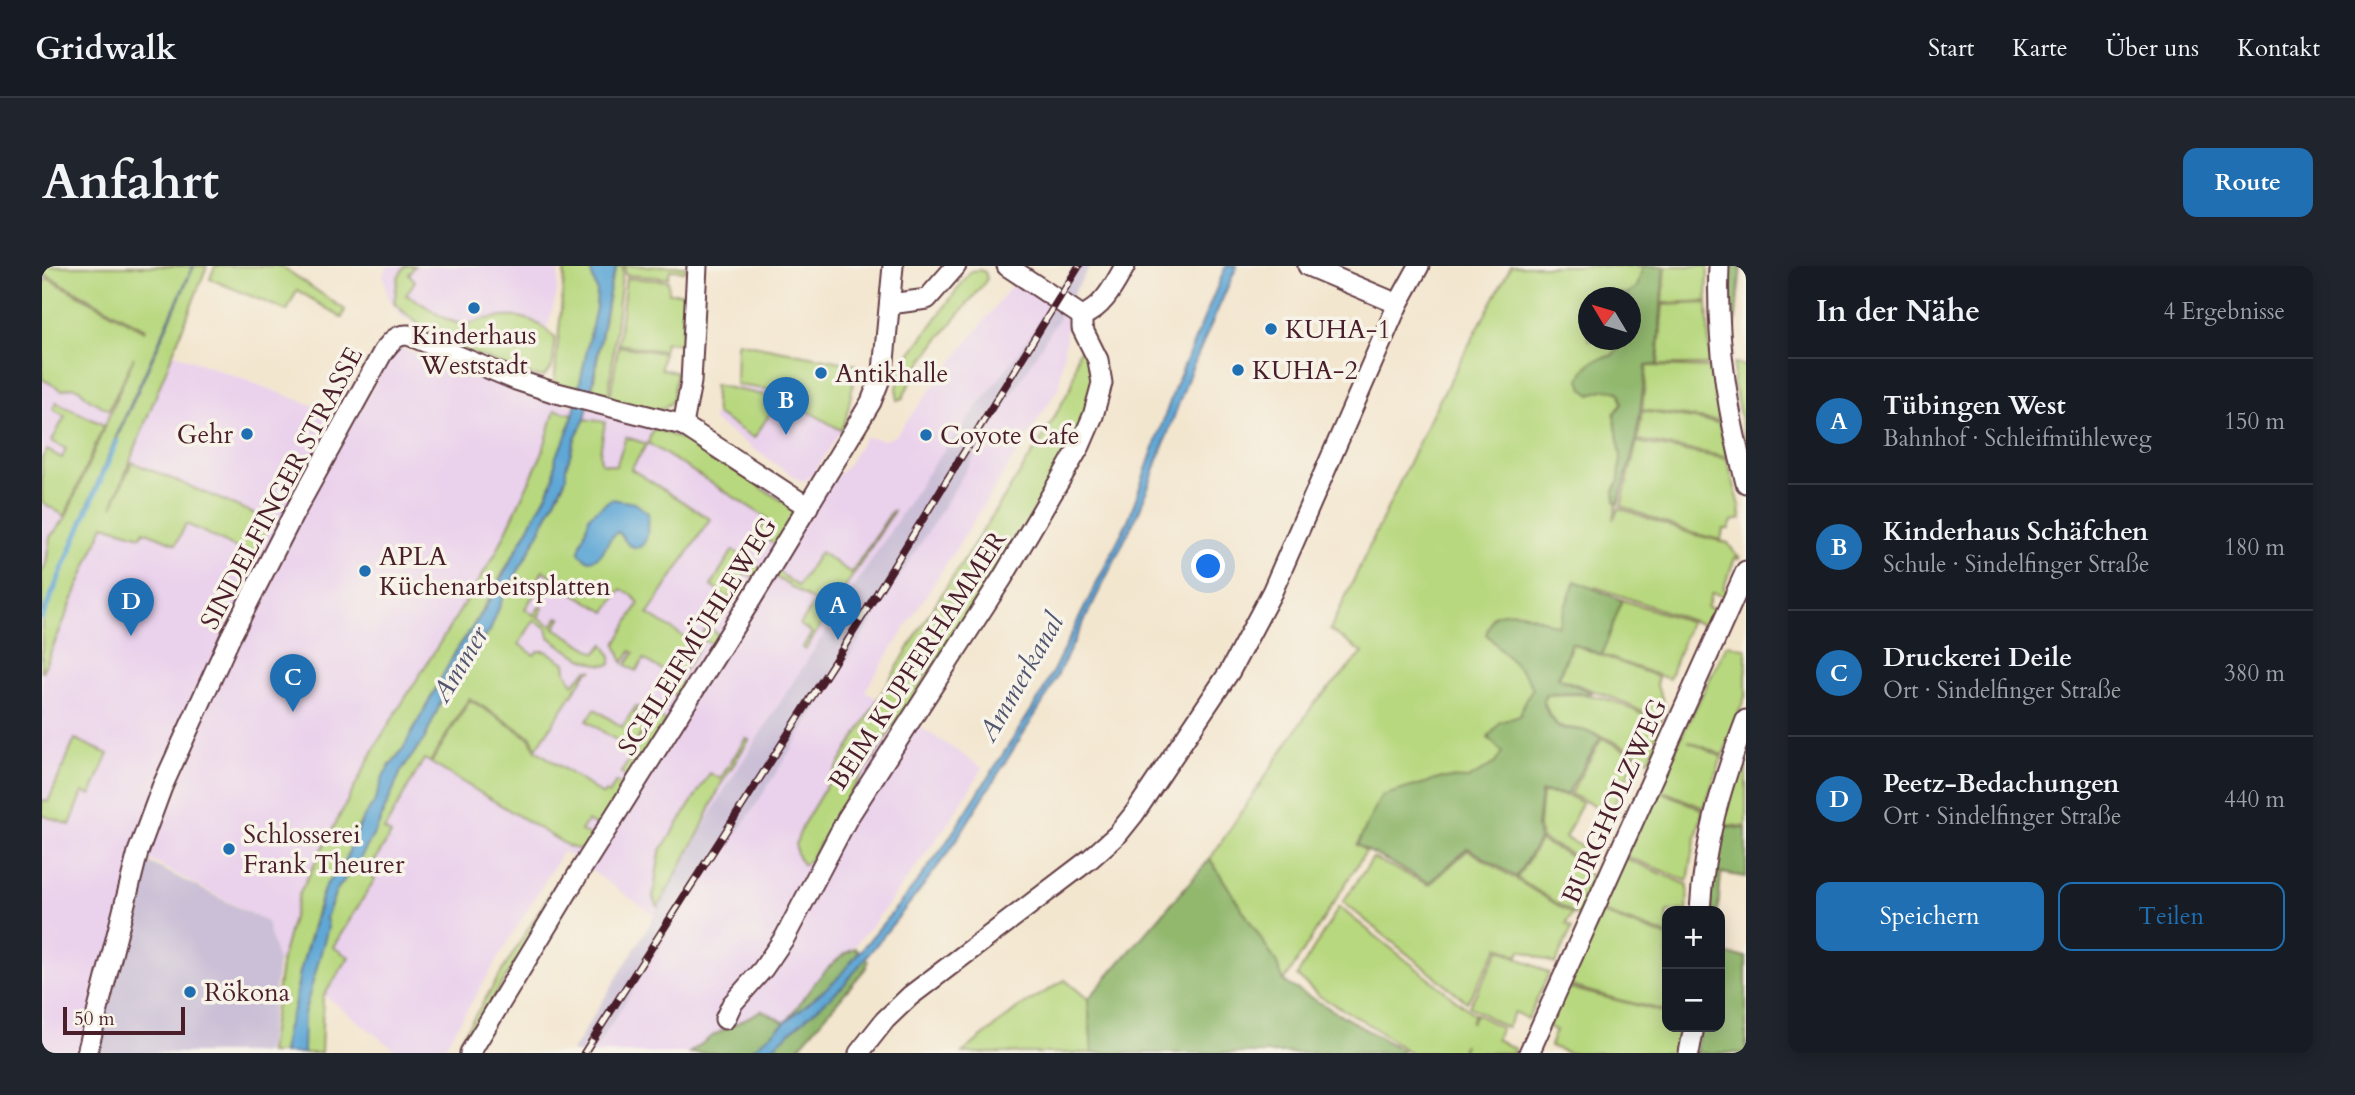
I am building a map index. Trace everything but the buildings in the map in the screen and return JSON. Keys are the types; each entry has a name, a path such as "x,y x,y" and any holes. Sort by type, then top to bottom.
{"street":[{"path":"682,425 691,383 696,266"},
{"name":"SCHLEIFMÜHLEWEG","path":"470,1053 862,418 883,371 893,266"},
{"path":"890,304 927,299 956,266"},
{"path":"1007,266 1082,316 1091,313 1100,304 1125,266"},
{"path":"1308,266 1398,304"},
{"path":"859,1053 885,1020 910,996 1090,859 1118,834 1134,814 1230,671 1272,592 1398,304 1419,266"},
{"path":"1719,266 1720,349 1726,391 1746,483"},
{"name":"BEIM KUPFERHAMMER","path":"725,1019 732,1004 763,969 785,937 846,819 1003,577 1080,446 1093,416 1102,383 1098,360 1082,328 1082,316"},
{"name":"SINDELFINGER STRASSE","path":"87,1053 138,852 162,787 220,660 287,526 390,343 399,335 408,335 516,380 570,397 682,425 808,507"},
{"name":"BURGHOLZWEG","path":"1529,1053 1746,571"},
{"path":"1701,906 1710,830 1718,798 1746,720"},
{"path":"1689,1053 1693,1032"}],"shaded area":[{"path":"42,266 178,266 42,587"},
{"name":"Kinderhaus Weststadt","path":"388,266 559,266 557,293 538,361 438,334 403,317 388,299 383,274"},
{"path":"1074,266 1090,266 946,503 752,811 688,902 593,1053 571,1053 654,917 726,787 932,466 1018,354"},
{"path":"1016,280 1048,302 1068,321 1059,387 865,691 983,768 947,825 873,924 797,1013 749,1053 575,1053 656,916 563,851 441,1053 399,1053 277,959 267,922 148,859 91,1053 42,1053 42,651 170,352 355,421 395,346 552,401 676,427 804,510 848,465 865,437 883,440 895,436"},
{"path":"713,385 770,391 841,430 814,473 806,480 799,480 712,420 715,414"},
{"name":"Rökona","path":"148,862 267,922 278,963 267,1053 91,1053"}],"green space":[{"path":"42,266 207,266 112,507 132,462 272,521 254,556 186,524 176,544 144,531 141,536 104,525 42,673 42,572 46,564 50,537 65,519 134,357 109,409 92,401 77,388 62,390 42,379 42,286 47,278 144,331 145,329 42,273"},
{"path":"215,266 281,266 345,310 342,318 297,290 287,311 210,279"},
{"path":"405,266 415,266 409,274 415,281 406,295 448,320 464,324 497,317 515,317 524,318 547,330 555,338 551,369 543,377 534,376 460,348 425,329 394,303 398,277"},
{"path":"565,266 589,266 597,292 594,327 578,389 554,386"},
{"path":"617,266 623,266 608,400 591,397 611,282"},
{"path":"625,266 686,266 686,271 670,270 668,278 625,275"},
{"path":"1511,266 1643,266 1641,290 1641,287 1578,287 1578,350 1636,350 1626,466 1613,520 1619,508 1692,534 1728,543 1740,557 1735,558 1723,589 1727,590 1725,596 1712,593 1707,607 1717,610 1710,627 1596,587 1562,632 1493,777 1357,845 1366,851 1284,982 1276,962 1210,859 1313,705 1363,653 1330,630 1431,416"},
{"path":"1643,266 1664,266 1657,365 1646,366 1636,441 1618,504 1615,502 1614,491 1619,480 1621,457 1614,414 1622,404 1620,393 1605,390 1591,395 1583,389 1580,379 1591,363 1611,356 1617,350 1641,350 1641,287 1637,287"},
{"path":"1666,266 1708,266 1707,301 1663,303"},
{"path":"1729,266 1741,266 1732,357 1728,310"},
{"path":"971,271 985,272 987,279 919,366 903,398 897,400 903,364"},
{"path":"626,278 668,281 669,293 684,293 682,344 665,342 663,351 618,344"},
{"path":"1707,303 1710,365 1658,365 1663,305"},
{"path":"737,342 857,365 846,419 841,430 771,390 736,385"},
{"path":"618,346 663,353 661,369 677,372 672,402 659,411 610,400"},
{"path":"1083,349 1092,355 1093,392 1075,441 1030,517 854,787 810,860 804,865 796,850 804,823 929,614 1045,434 1072,385 1078,352"},
{"path":"1734,364 1746,366 1746,446 1733,380"},
{"path":"1647,366 1711,368 1719,421 1642,410"},
{"path":"714,385 764,395 777,403 754,438 716,414"},
{"path":"56,402 104,425 65,516 42,502 42,458 47,450 62,458 66,449 52,441 65,416 53,409"},
{"path":"555,410 573,414 563,445 556,456 554,476 546,497 403,749 389,766 374,803 359,825 344,863 325,886 300,972 283,1053 269,1053 282,958 300,892 379,740 496,553 542,454"},
{"path":"1642,411 1719,423 1727,457 1638,440"},
{"path":"585,419 605,422 601,463 616,466 626,437 647,444 631,469 710,519 648,614 696,644 707,627 718,634 714,646 704,640 678,680 688,687 679,696 664,690 672,676 644,659 636,671 626,665 634,653 631,651 623,663 616,644 639,603 632,595 621,589 606,612 563,587 564,584 543,570 533,590 535,593 525,609 534,615 540,606 543,608 538,617 552,626 558,617 561,618 555,628 596,653 604,644 611,656 611,664 588,661 570,652 549,637 547,628 534,620 519,644 534,655 538,651 546,651 565,663 566,672 573,684 587,670 593,670 587,672 536,749 531,737 469,698 430,762 424,759 384,830 391,834 367,874 375,879 333,947 349,957 323,997 321,1053 303,1053 303,1014 326,918 336,891 360,859 377,828 401,771 425,738 444,695 490,631 503,597 565,481 566,468 576,436"},
{"path":"653,428 688,441 787,504 794,513 777,545 766,539 759,550 750,545 767,518 648,443"},
{"path":"1637,442 1727,459 1741,519 1732,521 1729,529 1723,529 1721,540 1692,533 1621,506"},
{"path":"892,511 805,650 802,648 812,633 800,625 815,602 774,576 780,572 798,586 820,552 851,573"},
{"path":"733,550 762,569 756,579 745,573 717,618 714,616 726,597 711,586"},
{"path":"1575,581 1622,600 1602,655 1571,643 1558,678 1593,693 1546,694 1543,701 1549,716 1559,728 1583,730 1601,737 1567,794 1541,792 1537,827 1539,840 1516,877 1468,848 1429,883 1357,845 1381,796 1442,778 1468,779 1495,763 1502,752 1488,738 1500,722 1520,716 1525,700 1533,688 1525,675 1486,634 1493,616 1518,613 1558,626"},
{"path":"1622,600 1690,622 1669,679 1602,655"},
{"path":"1572,644 1658,677 1656,684 1666,707 1661,721 1616,699 1559,678"},
{"path":"1727,644 1746,649 1746,694 1723,755 1688,741 1722,757 1704,808 1656,788"},
{"path":"1573,694 1602,698 1646,716 1644,723 1659,730 1654,741 1657,743 1649,760 1595,734 1559,727 1550,716 1544,701 1546,695"},
{"path":"470,700 529,738 536,750 603,795 605,792 609,794 616,782 624,787 599,827 587,821 581,831 593,838 586,847 570,847 431,763"},
{"path":"636,706 639,708 634,713 643,719 653,713 631,750 587,721 595,709 622,727"},
{"path":"654,714 666,721 630,779 621,773"},
{"path":"746,738 749,740 721,784 700,831 658,907 653,897 660,852 710,773 720,779"},
{"path":"1602,738 1637,756 1610,813 1570,794"},
{"path":"75,739 108,754 91,795 83,792 70,825 42,815 42,800 48,802"},
{"path":"1746,745 1746,827 1721,824"},
{"path":"1656,789 1703,810 1688,881 1626,856"},
{"path":"1542,793 1569,796 1582,803 1565,838 1583,847 1579,858 1541,839 1539,826"},
{"path":"1718,825 1746,829 1746,877 1721,873 1718,906 1706,906"},
{"path":"1540,841 1581,861 1582,870 1596,879 1578,916 1517,878"},
{"path":"1468,850 1572,914 1566,924 1572,928 1555,964 1521,950 1518,956 1499,946 1467,1002 1343,902 1373,858 1429,885"},
{"path":"1625,858 1688,885 1687,906 1662,906 1662,933 1600,911"},
{"path":"1210,859 1276,962 1284,982 1403,1051 1401,1053 1092,1053 1088,999"},
{"path":"562,874 568,876 466,1042 460,1040"},
{"path":"1339,907 1474,1014 1471,1023 1476,1014 1501,1028 1496,1039 1515,1049 1513,1053 1463,1053 1464,1044 1462,1053 1410,1053 1367,1023 1319,996 1297,976"},
{"path":"1600,913 1662,935 1662,1010 1568,985"},
{"path":"855,948 868,961 866,968 794,1053 689,1053 714,1035 762,1010 786,1023 825,971"},
{"path":"1500,949 1549,973 1528,1019 1514,1012 1507,1028 1469,1006"},
{"path":"1725,955 1746,957 1746,1053 1697,1053 1699,1032 1725,1032"},
{"path":"1065,980 1088,999 1092,1053 962,1053 1017,1009"},
{"path":"1565,987 1662,1012 1662,1032 1680,1032 1677,1053 1568,1053 1550,1046 1556,1030 1548,1027"}],"water":[{"path":"193,266 120,431 42,615 119,430"},
{"name":"Ammer","path":"589,266 617,266 611,282 585,419 576,436 566,468 566,478 503,597 490,631 477,643 444,695 425,738 401,771 377,828 360,859 336,891 326,918 328,927 304,1014 303,1053 283,1053 300,972 325,886 344,863 362,820 374,803 384,774 403,749 457,649 483,612 549,490 556,456 573,416 596,307 597,291"},
{"path":"1226,266 1237,266 1191,370 1140,509 1047,696 950,850 843,986 766,1053 748,1053 836,980 911,890 944,846 1041,695 1129,518 1175,387"},
{"path":"611,499 635,503 648,513 644,543 636,547 629,545 618,532 598,557 587,560 579,553 589,516"}],"waterway":[{"path":"42,618 117,441"}],"railway":[{"path":"584,1053 845,645 1079,266"}],"place":[{"name":"Kinderhaus Weststadt","path":"474,308"},
{"name":"KUHA-1","path":"1271,329"},
{"name":"KUHA-2","path":"1238,370"},
{"name":"Antikhalle","path":"821,373"},
{"name":"Gehr","path":"247,434"},
{"name":"Kinderhaus Schäfchen","path":"786,435"},
{"name":"Coyote Cafe","path":"926,435"},
{"name":"APLA Küchenarbeitsplatten","path":"365,571"},
{"name":"Peetz-Bedachungen","path":"131,636"},
{"name":"Tübingen West","path":"838,640"},
{"name":"Druckerei Deile","path":"293,712"},
{"name":"Schlosserei Frank Theurer","path":"229,849"},
{"name":"Rökona","path":"190,992"}],"water label":[{"name":"Ammerkanal","path":"1020,677"}]}
